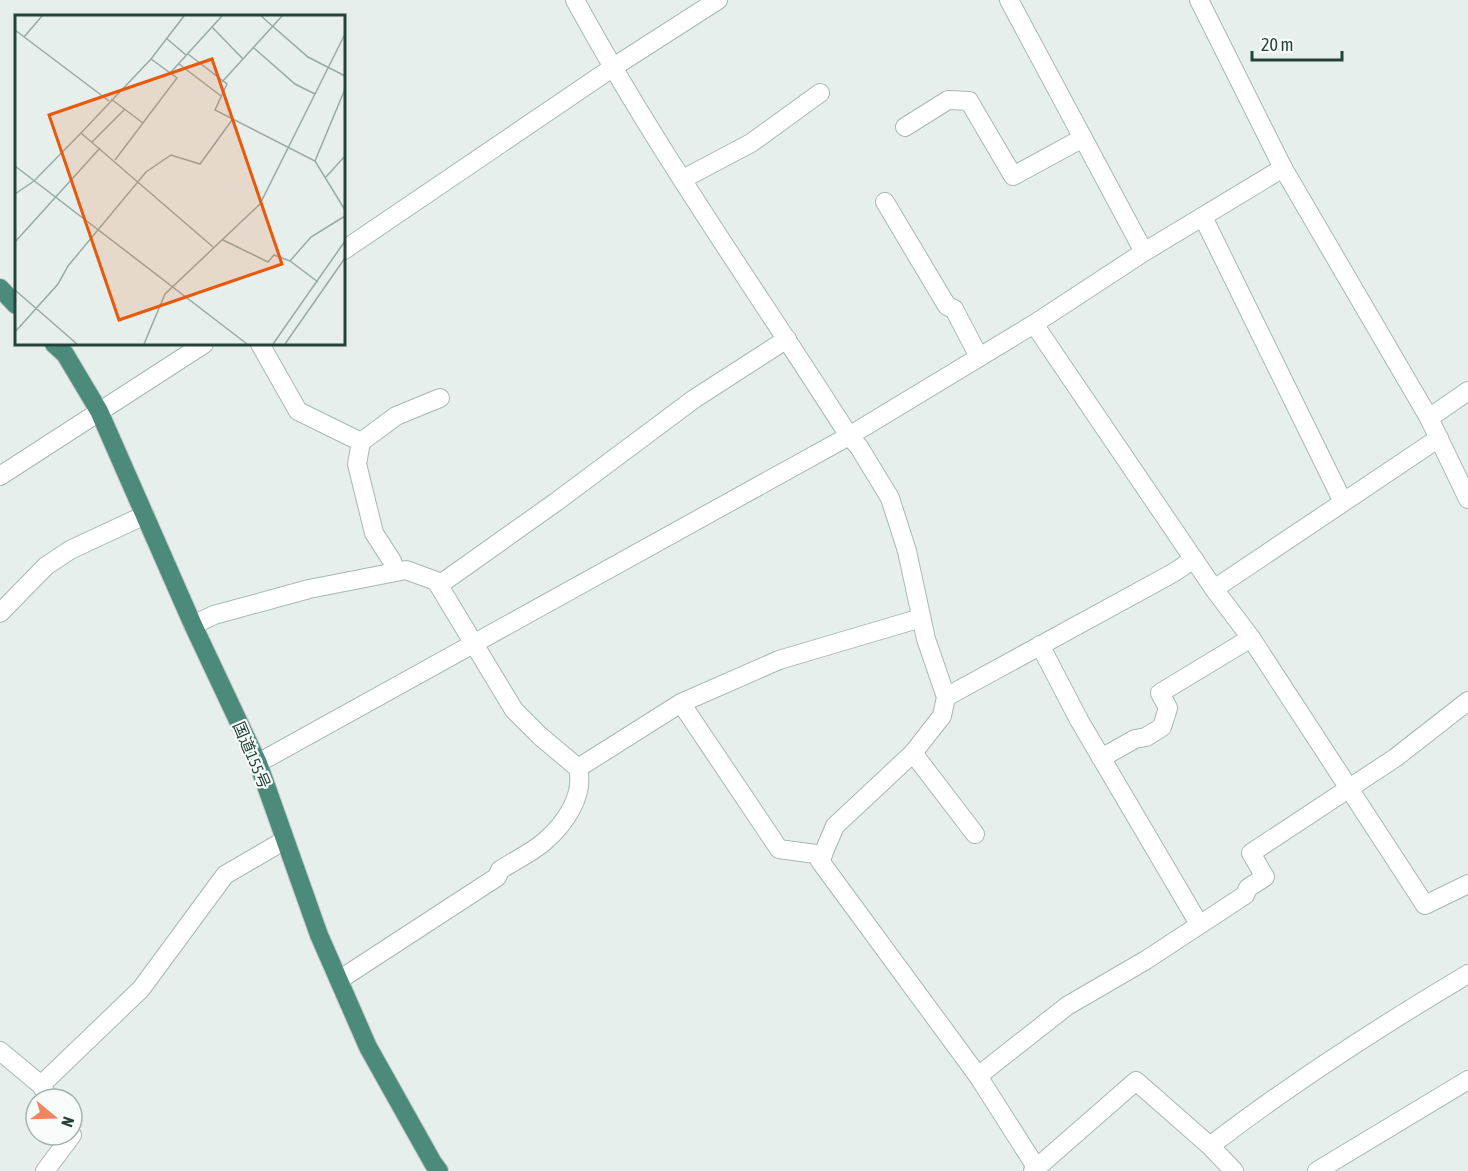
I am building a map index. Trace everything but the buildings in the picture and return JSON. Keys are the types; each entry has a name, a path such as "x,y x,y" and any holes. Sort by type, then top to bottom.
{"highway":[{"path":"0,288 15,304"},
{"name":"国道155号","path":"55,345 65,354 99,411 193,625 258,763 319,935 368,1047 439,1171"}],"street":[{"path":"574,0 612,68 682,179 849,436 859,447 890,498 907,551 921,618 946,697 942,716 913,753 835,826 820,861 978,1076 1035,1169 1136,1081 1210,1146 1234,1171"},
{"path":"345,249 612,68 718,0"},
{"path":"1009,0 1144,252"},
{"path":"1199,0 1283,168 1429,418 1468,499"},
{"path":"682,179 751,143 820,93"},
{"path":"904,127 948,100 969,101 1013,176 1083,138"},
{"path":"258,763 849,436 1034,324 1144,252 1283,168"},
{"path":"885,202 947,306 954,309 979,357"},
{"path":"1203,217 1343,502"},
{"path":"1034,324 1214,590 1251,638 1425,905 1468,885"},
{"path":"439,585 556,502 694,399 787,339"},
{"path":"0,476 202,345"},
{"path":"261,345 298,411 361,442"},
{"path":"1429,418 1468,391"},
{"path":"396,572 392,561 374,533 357,464 361,442 396,416 440,398"},
{"path":"1214,590 1438,438"},
{"path":"0,613 46,566 70,550 145,515"},
{"path":"946,697 1173,573 1194,559"},
{"path":"193,625 214,615 309,589 406,570 436,581 514,710 540,736 578,768 581,780 575,801 560,826 543,843 500,870 497,877 339,980"},
{"path":"578,768 681,703 779,660 854,640 921,618"},
{"path":"1101,758 1162,727 1168,708 1160,693 1251,638"},
{"path":"1040,645 1079,720 1199,924"},
{"path":"978,1076 1067,1006 1146,960 1245,895 1248,888 1265,878 1251,853 1351,789 1468,701"},
{"path":"681,703 779,849 823,855"},
{"path":"913,753 975,834"},
{"path":"50,1087 141,989 225,875 285,840"},
{"path":"1210,1146 1256,1111 1379,1028 1468,974"},
{"path":"0,1052 39,1087"},
{"path":"1317,1171 1468,1080"},
{"path":"45,1171 63,1147"}]}
